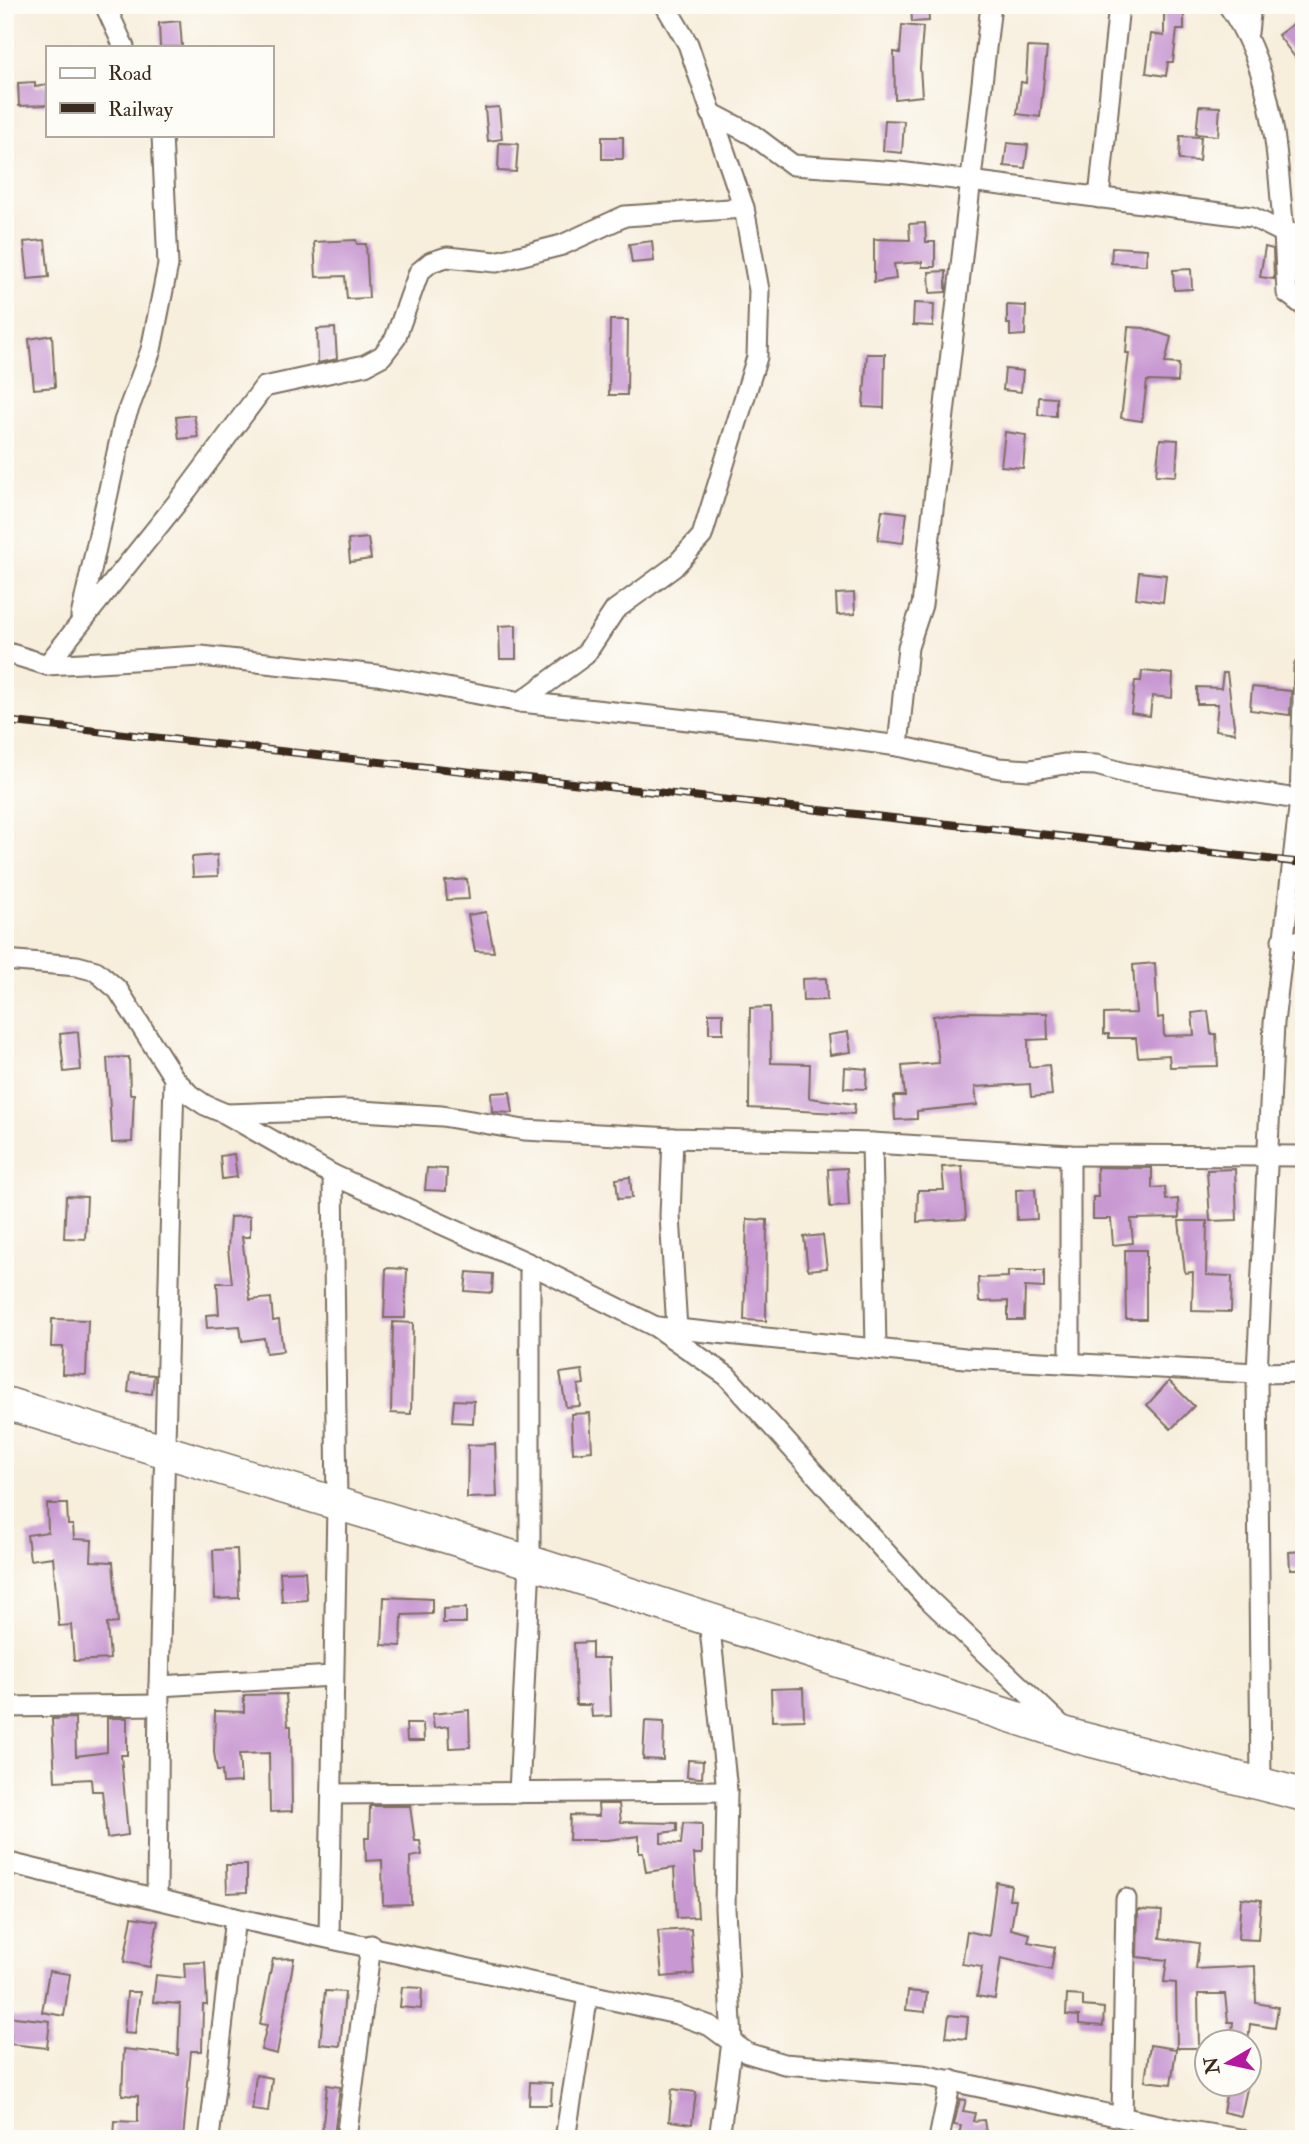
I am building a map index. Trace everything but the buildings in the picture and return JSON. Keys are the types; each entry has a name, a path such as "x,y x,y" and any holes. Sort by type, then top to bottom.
{"main road":[{"path":"5,1403 530,1562 1073,1736 1304,1795"}],"street":[{"path":"105,5 124,46"},
{"path":"521,702 585,655 615,610 674,567 702,536 757,356 759,290 744,208 688,44 665,5"},
{"path":"898,746 908,647 922,605 991,5"},
{"path":"1099,198 1119,5"},
{"path":"1228,5 1248,33 1267,88 1294,234 1287,293 1304,306"},
{"path":"1248,33 1251,5"},
{"path":"711,113 753,135 793,165 899,172 1252,217 1294,234"},
{"path":"80,620 124,421 151,350 168,265 162,136"},
{"path":"47,665 80,620 188,489 264,387 365,365 383,356 395,339 419,272 431,262 447,257 496,262 562,245 625,216 744,208"},
{"path":"5,652 47,665 201,656 377,675 521,702 790,731 898,746 999,768 1030,770 1064,764 1096,765 1125,774 1302,800"},
{"path":"1261,1782 1257,1373 1266,1155 1282,940 1302,800 1304,668"},
{"path":"1282,940 1304,942"},
{"path":"5,960 77,966 96,971 118,990 174,1078 190,1095 332,1175 530,1264 656,1327 727,1376 925,1596 1073,1736"},
{"path":"157,1897 164,1451 174,1078"},
{"path":"226,1114 345,1110 442,1116 524,1130 673,1138 872,1143 1070,1155 1304,1156"},
{"path":"673,1138 670,1216 677,1329"},
{"path":"872,1143 876,1348"},
{"path":"1070,1155 1070,1363"},
{"path":"329,1936 337,1505 332,1175"},
{"path":"519,1793 530,1562 530,1264"},
{"path":"656,1327 965,1358 1257,1373 1304,1372"},
{"path":"709,1619 727,1791 725,1908 732,2042 719,2139"},
{"path":"5,1707 159,1696 333,1676"},
{"path":"332,1794 727,1791"},
{"path":"5,1862 235,1918 371,1945 677,2014 710,2026 747,2053 784,2064 923,2075 1122,2117 1175,2134 1240,2139"},
{"path":"1122,2117 1126,1899"},
{"path":"209,2139 235,1918"},
{"path":"346,2139 371,1945"},
{"path":"565,2139 588,1995"},
{"path":"939,2139 951,2080"}],"railway":[{"path":"5,721 1304,863"}]}
